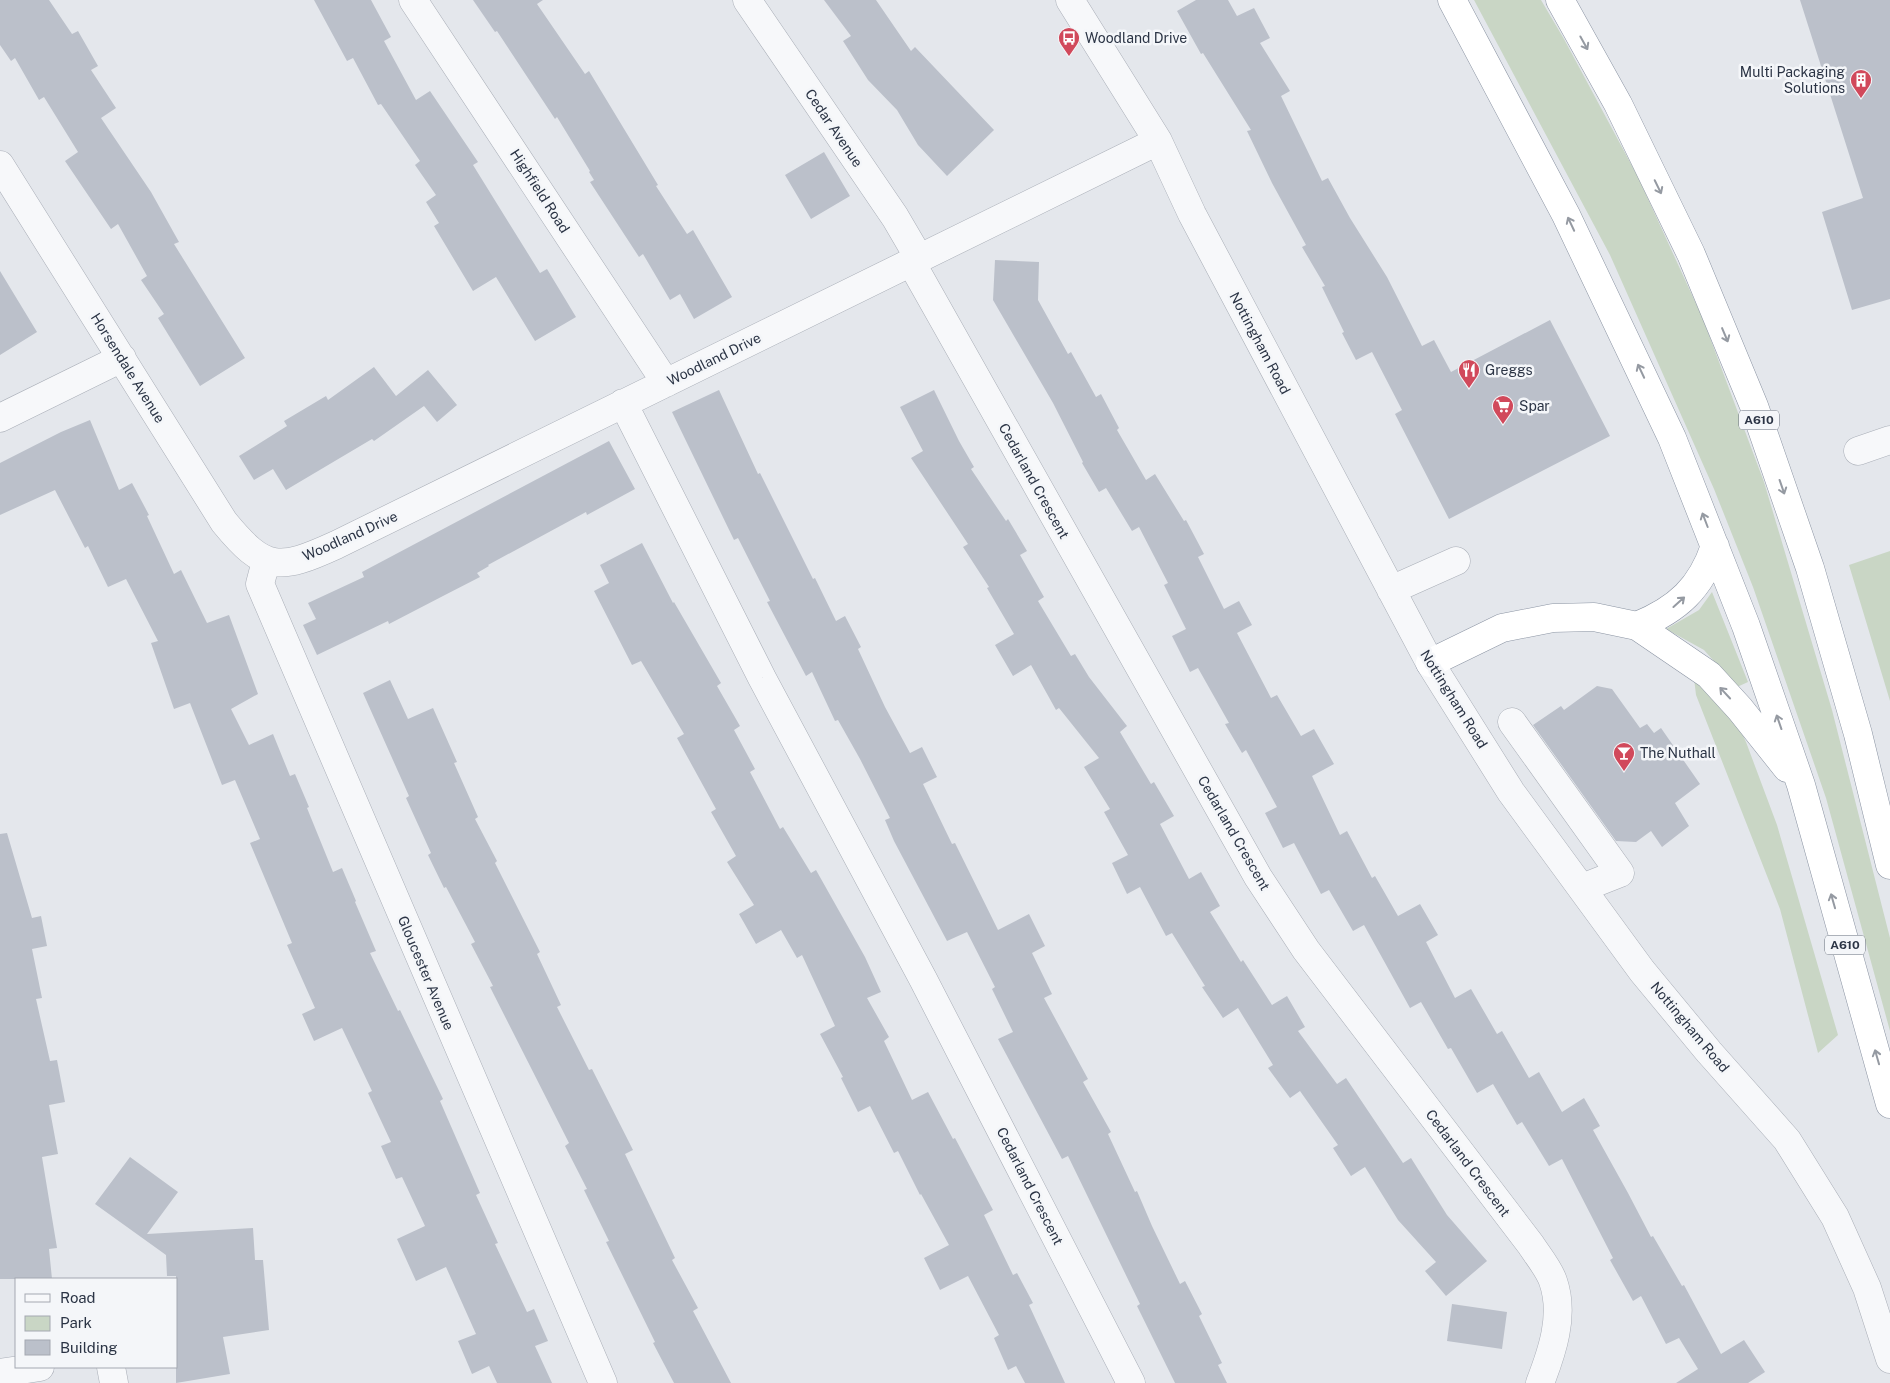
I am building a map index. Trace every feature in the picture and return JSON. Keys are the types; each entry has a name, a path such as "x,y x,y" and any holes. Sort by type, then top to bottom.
{"highway":[{"name":"A610","path":"1452,0 1566,215 1672,438 1715,546 1746,626 1800,785 1890,1104"},
{"name":"A610","path":"1560,0 1618,104 1691,254 1754,406 1810,568 1858,734 1890,865"},
{"path":"1637,626 1661,616 1679,603 1701,577 1709,564 1715,546"},
{"path":"1430,663 1502,628 1553,618 1594,617 1637,626 1709,675 1740,709 1800,785"}],"street":[{"name":"Highfield Road","path":"413,0 666,383"},
{"name":"Cedar Avenue","path":"747,0 895,217 915,260"},
{"name":"Nottingham Road","path":"1070,0 1158,141 1192,214 1430,663 1511,792 1648,978 1709,1052 1788,1140 1835,1217 1867,1288 1890,1359"},
{"name":"Woodland Drive","path":"266,561 284,564 312,556 1158,141"},
{"name":"Horsendale Avenue","path":"0,165 224,522 243,545 266,561"},
{"name":"Cedarland Crescent","path":"915,260 1258,877 1306,950 1531,1245 1553,1281 1558,1311 1553,1350 1540,1383"},
{"path":"0,418 122,358"},
{"name":"Cedarland Crescent","path":"623,404 762,678 923,979 1131,1383"},
{"path":"1858,451 1890,440"},
{"name":"Gloucester Avenue","path":"266,561 260,584 603,1383"},
{"path":"1391,590 1456,561"},
{"path":"1512,722 1620,873 1582,888"},
{"path":"0,1373 33,1368"},
{"path":"111,1368 114,1383"}],"green space":[{"path":"1474,0 1541,0 1638,177 1703,319 1764,482 1832,710 1890,938 1890,1031 1826,798 1753,587 1714,489 1610,255"},
{"path":"1890,551 1890,701 1849,565"},
{"path":"1712,592 1748,682 1737,687 1704,650 1666,629 1699,610"},
{"path":"1694,678 1732,712 1746,742 1777,825 1838,1035 1818,1053 1780,909 1696,695"}],"building":[{"path":"0,0 49,0 72,34 78,31 98,66 91,70 116,108 101,118 151,192 179,242 174,244 245,358 200,386 158,318 164,314 141,280 147,276 118,224 111,229 65,161 78,152 44,97 39,100 15,58 11,61 0,45"},
{"path":"314,0 371,0 391,37 384,41 416,100 430,91 478,162 473,165 540,273 547,269 576,317 535,341 496,277 473,291 434,226 439,223 426,202 436,195 415,165 420,161 381,104 378,105 353,58 347,61"},
{"path":"473,0 543,0 537,4 585,74 589,71 658,185 656,186 687,234 693,230 732,297 694,319 680,294 670,300 643,254 639,257 590,182 594,180 590,171 557,117 555,119 497,31 495,32"},
{"path":"824,0 876,0 911,51 915,47 994,130 947,176 918,145 897,110 868,80 843,41 851,36"},
{"path":"1196,0 1228,0 1237,16 1254,8 1270,38 1260,43 1290,91 1281,96 1322,181 1328,178 1350,218 1387,277 1422,346 1434,340 1451,372 1550,320 1610,436 1449,519 1395,414 1402,410 1372,352 1356,360 1322,287 1325,286 1302,247 1306,245 1272,183 1247,131 1251,130 1203,53 1201,54 1177,11"},
{"name":"Multi Packaging Solutions","path":"1800,0 1890,0 1890,299 1852,310 1822,212 1863,198"},
{"path":"824,152 850,196 811,219 785,175"},
{"path":"995,260 1039,262 1038,300 1068,354 1071,352 1096,397 1101,394 1119,428 1117,430 1146,480 1155,474 1184,521 1186,520 1204,554 1198,557 1224,609 1239,601 1252,625 1237,633 1271,698 1277,695 1301,736 1314,729 1334,764 1312,776 1340,835 1347,831 1372,878 1375,876 1398,916 1420,904 1438,935 1426,942 1455,998 1471,989 1497,1034 1502,1031 1529,1078 1539,1072 1562,1112 1584,1098 1600,1126 1593,1130 1651,1237 1653,1236 1682,1286 1684,1285 1721,1354 1744,1340 1765,1372 1748,1383 1676,1383 1698,1369 1679,1338 1666,1344 1641,1296 1633,1301 1610,1260 1613,1258 1562,1159 1549,1166 1522,1122 1517,1125 1493,1084 1477,1093 1451,1048 1448,1049 1421,1002 1410,1008 1364,925 1353,931 1329,890 1321,894 1294,843 1283,848 1265,813 1277,807 1246,750 1242,753 1225,724 1229,723 1198,668 1190,672 1172,636 1186,629 1164,585 1168,583 1139,527 1132,531 1106,488 1099,492 1082,463 1053,403 993,300"},
{"path":"0,271 37,332 0,355"},
{"path":"374,367 396,396 428,370 457,405 437,422 424,406 374,441 372,439 286,490 273,469 254,480 239,456 287,426 284,421 326,396 328,400"},
{"path":"719,390 758,474 760,473 836,621 845,616 861,647 858,649 885,707 910,753 922,747 937,777 923,784 952,844 955,843 998,930 1029,914 1045,946 1032,953 1052,994 1044,998 1088,1079 1083,1082 1111,1132 1108,1134 1180,1284 1185,1281 1202,1314 1199,1316 1222,1363 1218,1365 1227,1383 1175,1383 1137,1306 1140,1304 1068,1156 1062,1159 998,1039 1013,1032 992,989 995,987 967,932 947,941 894,841 885,820 890,818 860,759 838,720 835,721 812,672 806,676 767,602 770,601 738,538 734,540 672,412"},
{"path":"934,390 974,467 971,469 1006,521 1008,519 1027,551 1020,555 1044,597 1038,601 1071,656 1075,654 1089,677 1127,726 1120,732 1151,784 1154,782 1174,816 1160,824 1189,879 1201,872 1220,906 1210,912 1241,962 1243,960 1272,1005 1287,996 1305,1027 1298,1031 1337,1084 1346,1078 1403,1163 1411,1158 1447,1215 1487,1261 1446,1296 1425,1271 1436,1262 1398,1220 1365,1167 1351,1176 1333,1148 1338,1145 1300,1091 1290,1098 1268,1068 1273,1065 1238,1008 1223,1018 1202,987 1205,986 1172,933 1166,936 1140,887 1127,894 1112,863 1128,855 1104,812 1110,809 1084,767 1099,758 1059,708 1056,710 1031,665 1013,676 995,645 1014,634 987,588 989,587 963,547 968,544 911,458 923,451 900,407"},
{"path":"90,420 119,490 132,483 149,515 147,516 174,574 181,570 207,623 229,615 258,694 231,709 249,745 273,734 290,776 295,774 333,872 342,868 376,951 370,953 443,1099 440,1101 480,1193 476,1195 498,1243 495,1244 527,1312 534,1309 548,1341 535,1346 552,1383 497,1383 489,1366 472,1374 458,1341 476,1334 446,1267 416,1281 397,1239 425,1226 402,1177 396,1179 381,1146 391,1142 368,1093 372,1091 342,1028 314,1041 302,1014 315,1008 287,945 292,943 250,843 260,839 235,780 222,785 190,703 174,709 151,643 158,641 126,579 108,587 88,546 85,548 55,490 0,515 0,463 61,432"},
{"path":"609,441 635,489 587,515 586,512 488,565 477,573 480,577 389,624 388,621 317,655 303,625 316,619 308,603 364,577 362,572"},
{"path":"642,543 673,603 721,683 717,686 740,726 734,730 755,769 750,772 780,829 783,827 811,873 816,870 865,957 881,992 867,998 889,1037 884,1041 912,1100 928,1092 993,1210 984,1215 1013,1275 1017,1273 1033,1303 1029,1305 1065,1383 1025,1383 1016,1366 1008,1370 994,1338 999,1335 968,1276 940,1290 924,1258 949,1245 920,1195 898,1151 894,1153 870,1106 858,1112 841,1078 843,1077 820,1034 835,1026 802,955 797,958 781,930 756,944 739,914 754,905 727,862 736,856 711,812 716,809 677,738 684,734 641,661 632,665 594,591 609,583 600,565"},
{"path":"390,680 408,719 433,708 457,762 454,763 478,817 475,819 540,952 537,954 561,1005 557,1007 589,1070 592,1069 633,1150 625,1154 675,1258 672,1260 698,1308 693,1311 731,1383 674,1383 653,1343 655,1342 606,1242 609,1241 584,1190 587,1189 565,1146 569,1143 490,987 493,986 471,944 475,942 446,887 444,888 428,855 431,853 406,798 409,796 363,693"},
{"name":"The Nuthall","path":"1597,686 1612,689 1640,728 1647,724 1654,733 1661,728 1700,784 1675,803 1689,826 1662,847 1651,831 1636,842 1616,841 1533,725 1561,706 1564,710"},
{"path":"7,833 32,918 41,916 47,946 32,949 42,998 36,999 50,1061 57,1060 65,1102 49,1105 58,1154 42,1157 57,1248 49,1249 52,1278 0,1279 0,834"},
{"path":"130,1157 178,1192 147,1234 253,1228 255,1260 263,1260 269,1330 223,1337 230,1374 176,1383 176,1368 178,1368 178,1278 176,1276 167,1276 166,1255 95,1204"},
{"path":"1452,1304 1507,1312 1502,1349 1447,1341"}],"place":[{"name":"Woodland Drive","path":"1069,57"},
{"name":"Multi Packaging Solutions","path":"1861,99"},
{"name":"Greggs","path":"1469,389"},
{"name":"Spar","path":"1503,425"},
{"name":"The Nuthall","path":"1624,772"}]}
